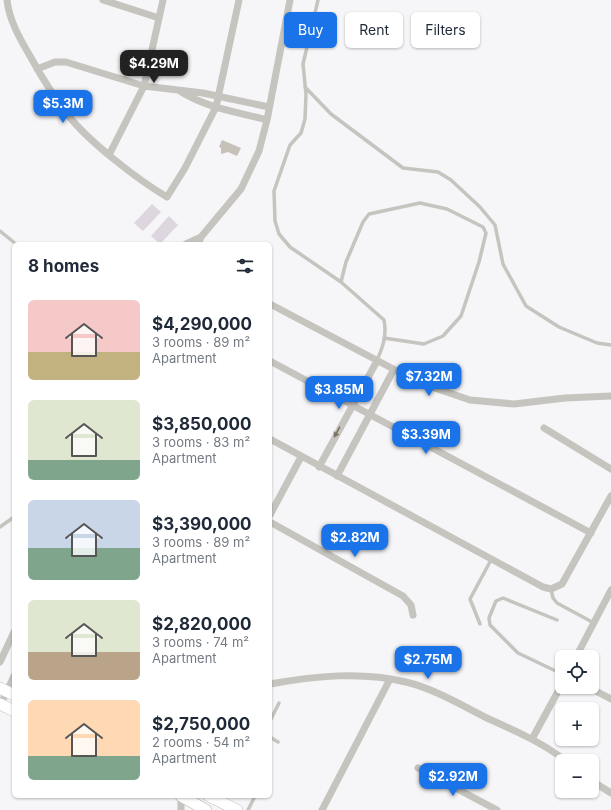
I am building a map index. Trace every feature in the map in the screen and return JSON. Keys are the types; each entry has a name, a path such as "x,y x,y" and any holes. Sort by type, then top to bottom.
{"main road":[{"path":"0,704 12,710"},
{"path":"185,798 206,810"},
{"path":"215,798 237,810"}],"street":[{"path":"7,0 14,24 37,69 68,116 109,155 167,196 185,168 216,107 239,0"},
{"path":"103,0 159,18"},
{"path":"109,155 144,86 163,0"},
{"path":"199,241 241,189 259,151 267,120 290,0"},
{"path":"37,69 55,62 66,62 144,86 190,91 269,107"},
{"path":"180,91 190,97 216,107 267,120"},
{"path":"237,112 240,100"},
{"path":"272,305 393,370 446,394 470,400 514,404 572,397 611,396"},
{"path":"319,467 376,361"},
{"path":"272,362 591,532"},
{"path":"337,476 393,370"},
{"path":"544,428 611,469"},
{"path":"272,440 543,588 551,589 562,584 611,496"},
{"path":"272,511 301,457"},
{"path":"272,523 403,596 411,605 413,615"},
{"path":"580,650 594,623 609,600 611,590"},
{"path":"0,662 12,636"},
{"path":"272,684 330,676 359,676 407,682 430,691 532,739 555,754"},
{"path":"322,810 390,679"},
{"path":"0,704 12,680"},
{"path":"599,693 611,699"},
{"path":"532,739 557,694"},
{"path":"418,768 497,810"},
{"path":"599,785 611,793"},
{"path":"181,798 181,810"}],"lane":[{"path":"318,0 303,64 306,119 301,133 290,145 274,191 275,221 279,234 290,247 341,282 384,320 386,328 376,361"},
{"path":"305,88 331,114 403,168 438,172 451,180 480,207 495,225 503,264 526,306 559,326 597,343 611,345"},
{"path":"341,282 346,262 363,222 369,214 420,202 448,209 484,227 486,233 479,262 461,316 443,336 424,344 384,338"},
{"path":"0,231 14,242"},
{"path":"0,527 12,518"},
{"path":"480,624 470,599 491,560"},
{"path":"551,589 553,598 557,603 594,623"},
{"path":"555,671 518,653 490,625 489,618 496,601 503,598 557,620"},
{"path":"272,717 279,703"},
{"path":"272,738 278,742"},
{"path":"248,810 254,798"}],"shaded area":[{"path":"222,140 241,148 237,156 228,152 221,154 221,148 219,147"},
{"path":"152,204 161,212 143,231 134,223"},
{"path":"169,216 178,225 162,242 158,242 151,236"}]}
